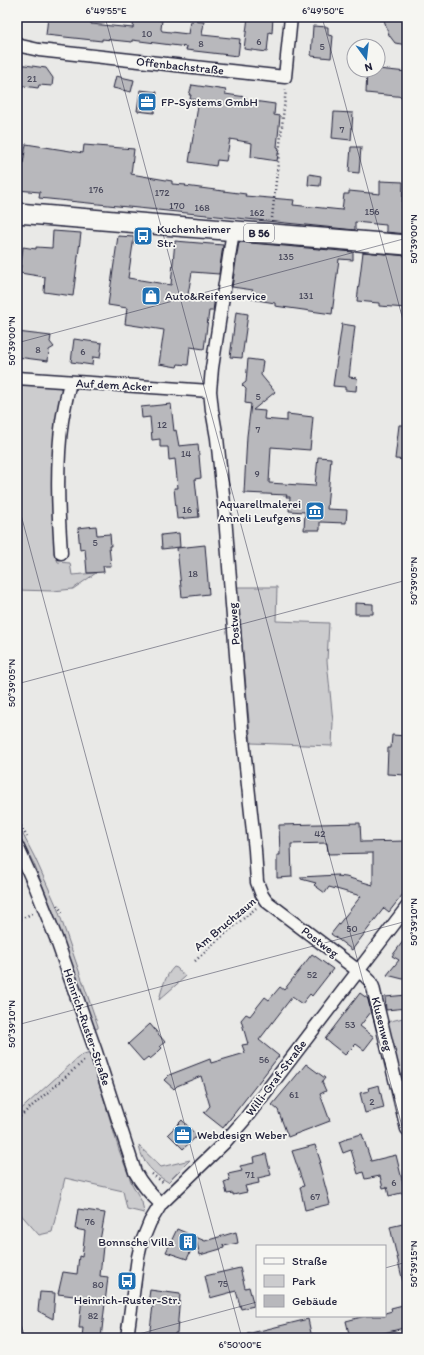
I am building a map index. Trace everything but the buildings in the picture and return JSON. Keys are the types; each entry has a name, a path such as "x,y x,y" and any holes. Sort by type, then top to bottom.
{"main road":[{"name":"B 56","path":"17,213 407,245"}],"street":[{"path":"285,77 291,17"},
{"name":"Offenbachstraße","path":"17,44 39,50 285,77"},
{"name":"Postweg","path":"233,231 212,368 210,391 224,504 242,730 257,882 266,901 358,971"},
{"name":"Auf dem Acker","path":"17,378 210,391"},
{"path":"61,553 58,479 62,423 70,382"},
{"name":"Heinrich-Ruster-Straße","path":"17,846 27,865 44,907 96,1052 135,1172 143,1186 161,1204"},
{"name":"Willi-Graf-Straße","path":"127,1338 141,1244 150,1222 161,1204 224,1143 245,1119 407,907"},
{"name":"Klusenweg","path":"358,971 370,981 373,987 407,1129"}],"path":[{"path":"270,234 287,85 285,77"},
{"name":"Am Bruchzaun","path":"195,961 249,912 266,901"},
{"path":"17,921 44,907"},
{"path":"17,1120 96,1052"}],"green space":[{"path":"17,383 59,387 62,389 63,394 54,553 58,562 70,563 72,575 96,573 73,589 53,591 17,590"},
{"path":"237,587 277,587 276,621 329,623 327,661 333,722 332,746 251,743"},
{"path":"17,823 35,858 57,907 98,1026 96,1029 94,1029 56,919 34,864 17,831"},
{"path":"174,967 177,968 185,977 159,1000 166,978"},
{"path":"407,1017 407,1105 387,1022"},
{"path":"90,1052 119,1150 132,1184 142,1202 144,1213 127,1209 123,1191 65,1178 52,1232 39,1235 17,1210 17,1113 81,1055"},
{"path":"139,1146 161,1167 190,1160 168,1182 149,1167 143,1158"}],"place":[{"name":"FP-Systems GmbH","path":"147,102"},
{"name":"Kuchenheimer Str.","path":"143,236"},
{"name":"Auto&Reifenservice","path":"151,296"},
{"name":"Aquarellmalerei Anneli Leufgens","path":"315,511"},
{"name":"Webdesign Weber","path":"183,1135"},
{"name":"Bonnsche Villa","path":"188,1242"},
{"name":"Heinrich-Ruster-Str.","path":"127,1281"}]}
